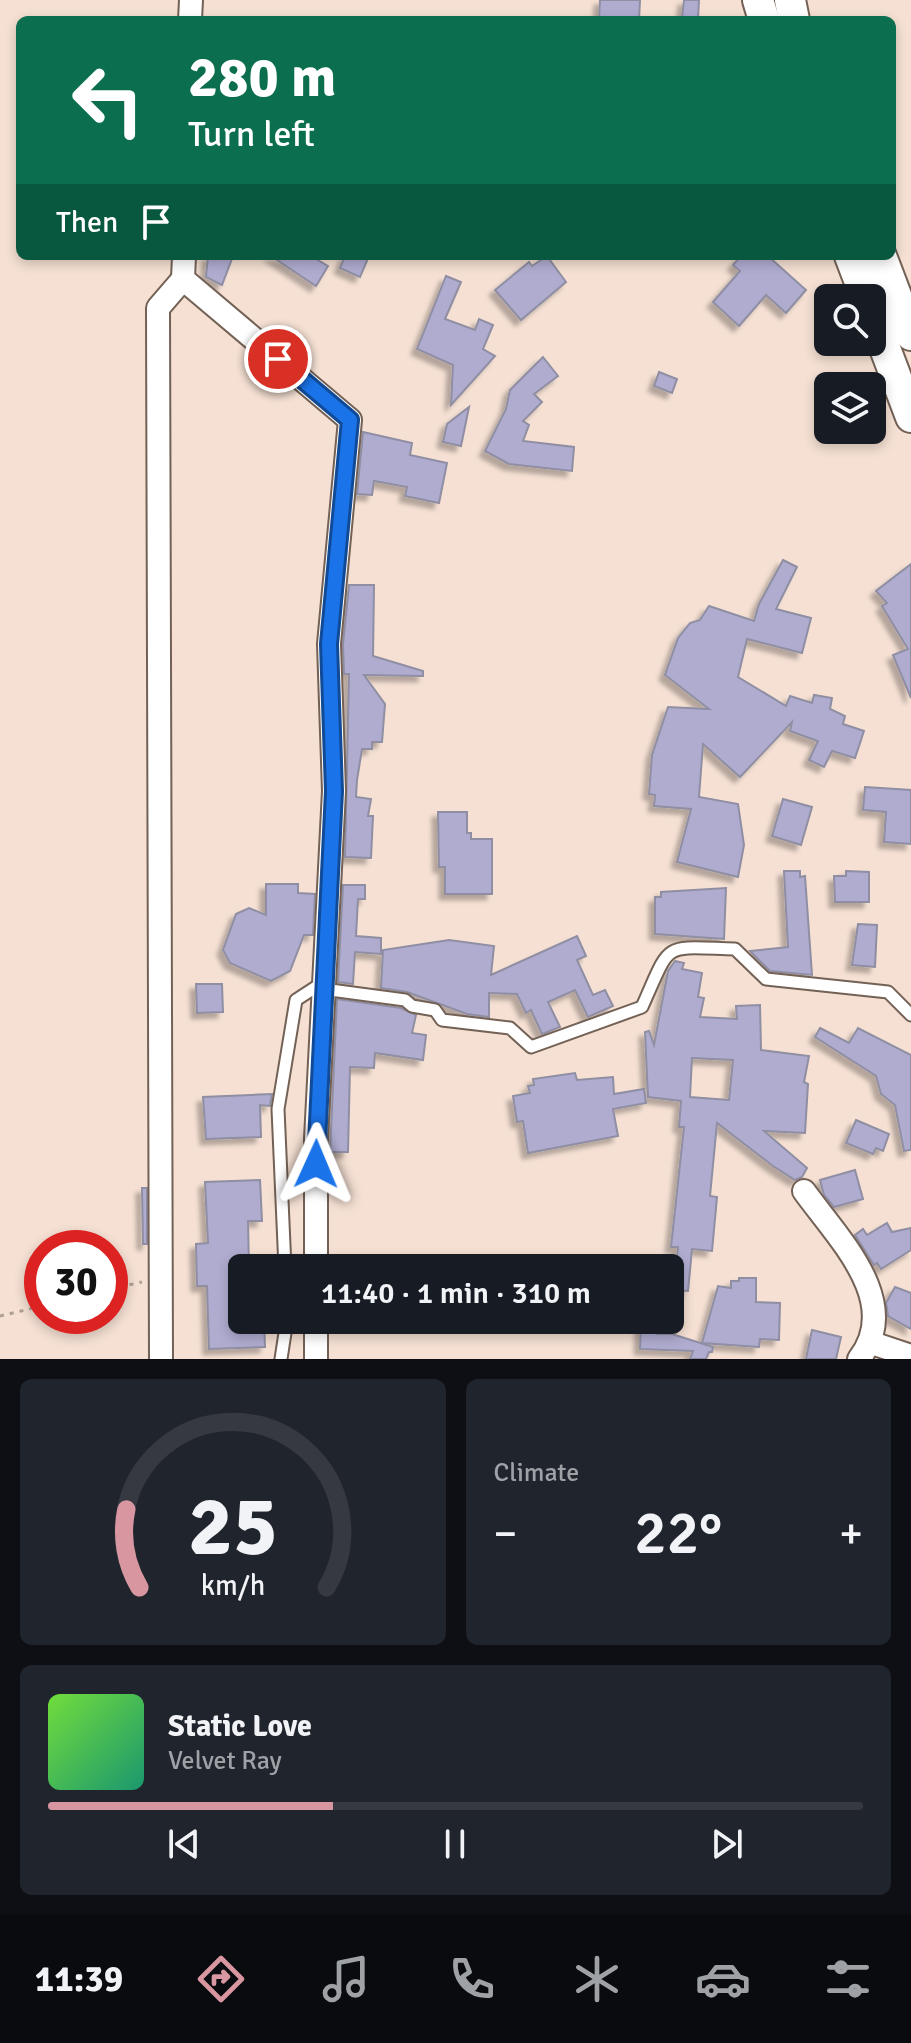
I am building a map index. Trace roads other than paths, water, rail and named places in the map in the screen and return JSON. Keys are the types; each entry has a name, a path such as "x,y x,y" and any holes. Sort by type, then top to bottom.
{"main road":[{"path":"852,260 861,284"},
{"path":"883,260 911,335"},
{"path":"886,351 911,417"}],"street":[{"path":"161,1359 158,308 183,279 184,260"},
{"path":"183,279 350,420 329,644 334,791 316,1139 316,1254"},
{"path":"804,1191 868,1283 875,1314 866,1351 911,1356"},
{"path":"316,1334 316,1359"}],"lane":[{"path":"284,1254 278,1109 296,1000 323,985 405,1000 412,1006 435,1010 442,1020 510,1028 531,1047 642,1007 665,955 676,947 735,949 766,979 888,992 911,1015"},
{"path":"281,1359 285,1334"}]}
